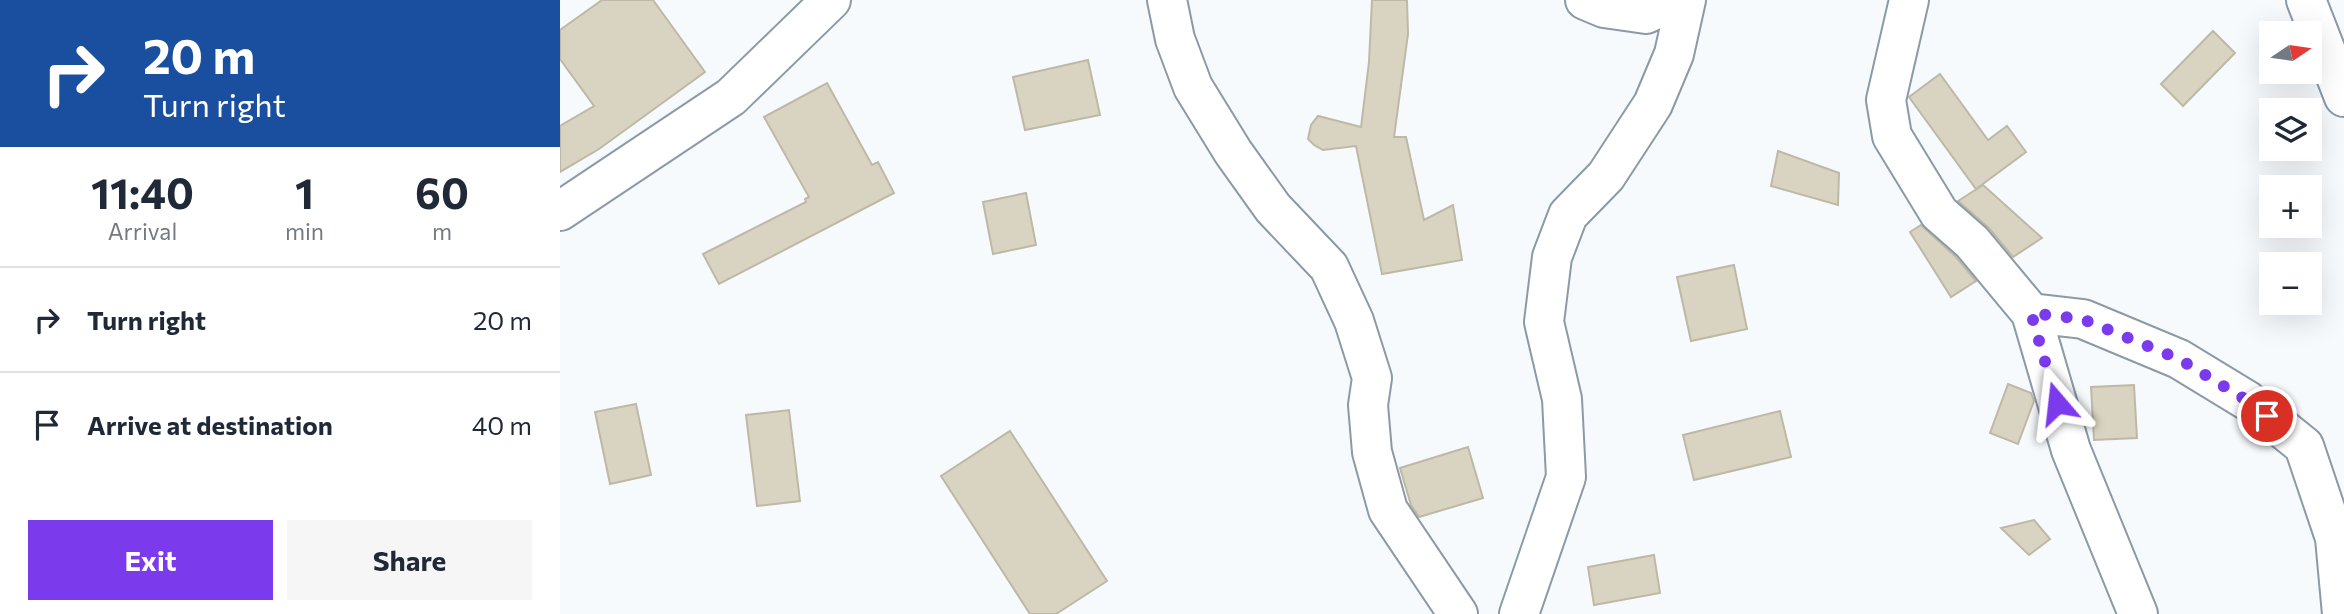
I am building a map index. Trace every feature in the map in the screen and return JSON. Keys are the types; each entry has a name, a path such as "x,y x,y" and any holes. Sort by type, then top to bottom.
{"street":[{"path":"560,211 731,97 831,0"},
{"path":"1167,0 1175,39 1193,87 1233,152 1273,208 1329,267 1354,321 1372,377 1368,405 1372,452 1388,510 1458,614"},
{"path":"1584,0 1604,8 1646,14 1675,0"},
{"path":"1519,614 1566,477 1562,399 1544,322 1552,257 1568,215 1606,176 1653,104 1674,54 1686,0"},
{"path":"1909,0 1886,100 1892,136 1939,213 1972,242 2031,313 2071,450 2138,614"},
{"path":"2306,0 2344,97"},
{"path":"2031,313 2082,319 2179,359 2248,401 2304,446 2335,538 2342,614"}],"building":[{"path":"602,0 653,0 705,72 599,149 560,172 560,126 594,106 560,59 560,30"},
{"path":"1372,0 1407,0 1408,34 1394,137 1406,137 1424,220 1453,205 1462,260 1382,274 1356,146 1323,150 1308,139 1311,125 1318,116 1361,127 1369,62"},
{"path":"2213,31 2235,53 2183,106 2161,84"},
{"path":"1088,60 1100,115 1025,130 1013,77"},
{"path":"1940,74 1988,140 2007,126 2026,152 1976,189 1909,97"},
{"path":"827,83 872,165 878,162 894,193 719,284 703,254 806,202 805,199 809,197 764,117"},
{"path":"1778,151 1839,173 1838,205 1771,186"},
{"path":"1983,185 2042,238 2013,257 1989,228 1958,201"},
{"path":"1026,193 1036,245 993,254 983,202"},
{"path":"1921,225 1956,257 1976,281 1951,297 1910,232"},
{"path":"1734,265 1747,329 1691,341 1677,277"},
{"path":"2008,384 2031,393 2034,401 2018,444 1990,433"},
{"path":"2134,385 2137,438 2094,440 2091,387"},
{"path":"636,404 651,475 610,484 595,412"},
{"path":"789,410 800,501 757,506 746,415"},
{"path":"1780,411 1791,457 1694,480 1683,435"},
{"path":"1010,431 1107,581 1056,614 1030,614 941,476"},
{"path":"1468,447 1483,498 1419,517 1411,505 1400,468"},
{"path":"2034,520 2050,539 2029,555 2001,528"},
{"path":"1654,555 1660,593 1594,605 1588,567"}],"route":[{"path":"2057,403 2031,313 2082,319 2179,359 2248,401 2267,416"}]}
